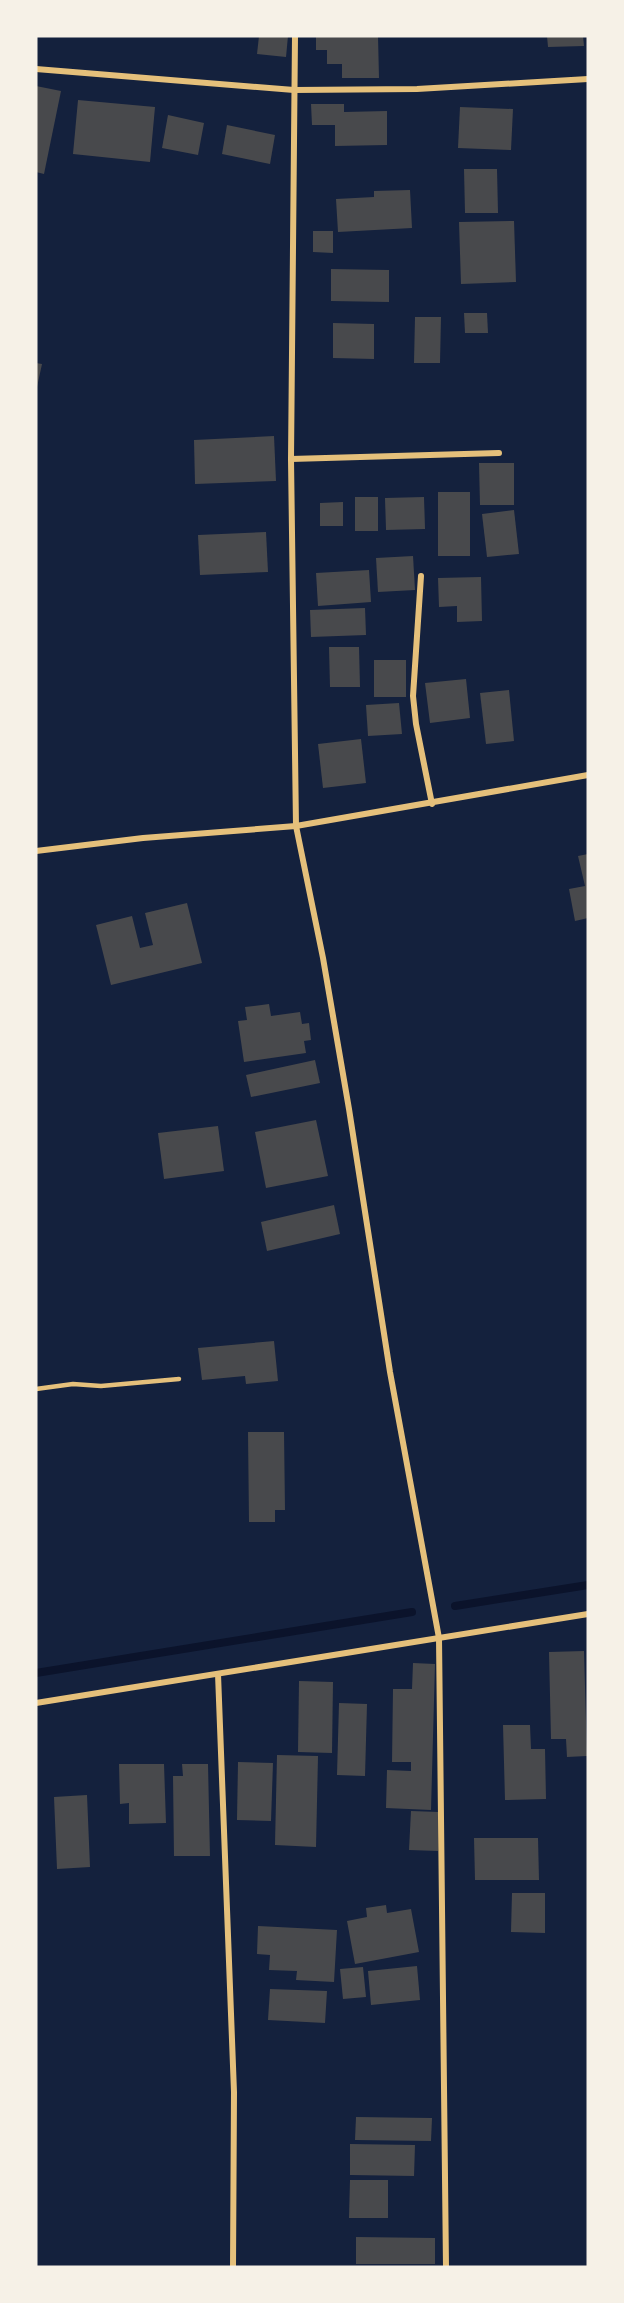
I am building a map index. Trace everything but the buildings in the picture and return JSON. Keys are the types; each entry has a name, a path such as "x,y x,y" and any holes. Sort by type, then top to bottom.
{"street":[{"path":"295,36 291,459 296,826 325,970 390,1372 439,1638 446,2267"},
{"path":"36,69 294,90 417,89 588,79"},
{"path":"291,459 499,453"},
{"path":"421,576 413,696 416,724 432,804"},
{"path":"36,851 143,838 296,826 588,775"},
{"path":"36,1703 588,1614"},
{"path":"218,1674 234,2092 233,2267"}],"lane":[{"path":"36,1389 74,1384 120,1385 179,1379"}],"waterway":[{"path":"455,1606 588,1585"},
{"path":"36,1673 412,1612"}]}
